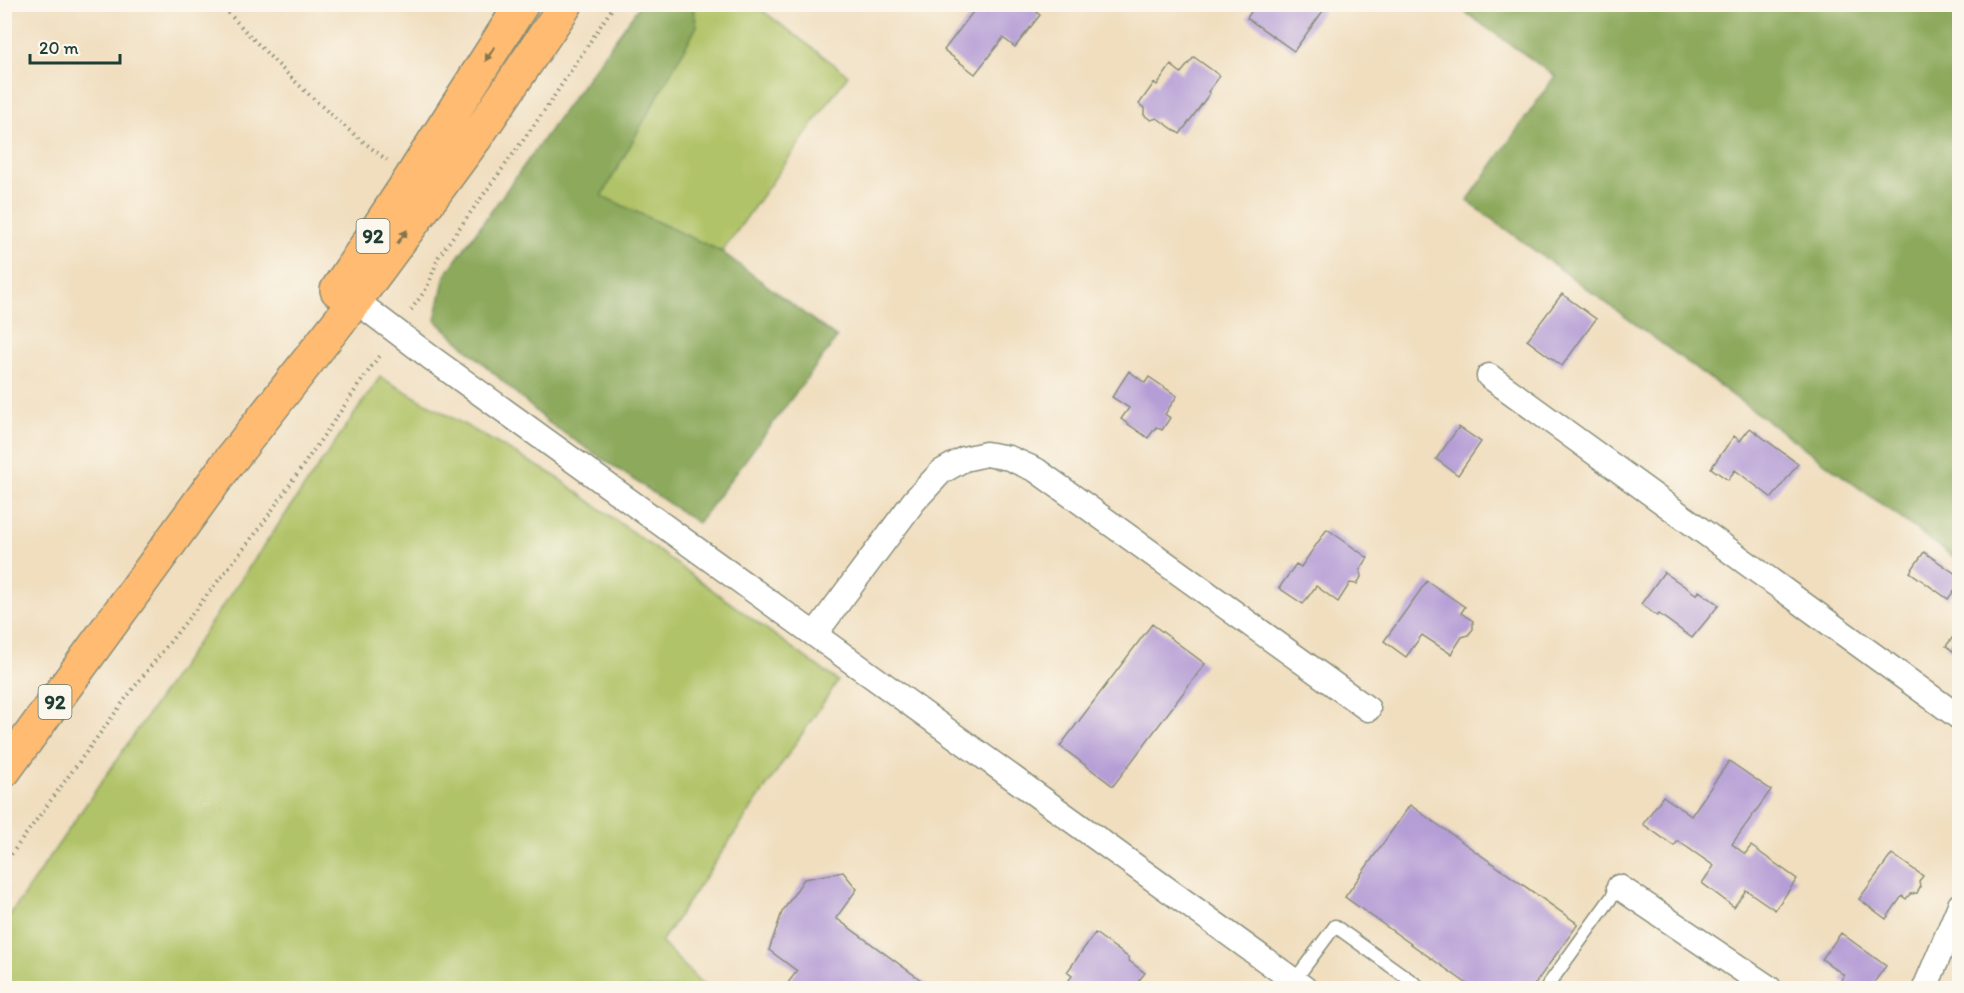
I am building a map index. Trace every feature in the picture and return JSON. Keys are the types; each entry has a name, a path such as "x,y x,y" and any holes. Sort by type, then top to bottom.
{"main road":[{"name":"92","path":"347,294 411,178 522,4"},
{"name":"92","path":"4,771 225,467 347,294 476,137 566,4"}],"street":[{"path":"347,294 1299,985"},
{"path":"1489,376 1959,718"},
{"path":"815,634 914,501 941,472 964,459 986,454 1009,458 1036,470 1368,709"},
{"path":"1619,887 1769,988"},
{"path":"1925,988 1959,905"}],"lane":[{"path":"1546,988 1619,887"},
{"path":"1299,985 1335,926 1422,988"}],"path":[{"path":"220,4 279,68 330,115 355,137 411,178"},
{"path":"4,864 132,690 259,528 427,288 439,256 545,110 615,4"}],"green space":[{"path":"640,5 692,5 697,26 602,196 722,252 837,338 698,523 549,423 435,320 445,275"},
{"path":"692,5 755,5 848,75 722,252 601,196 697,26"},
{"path":"1455,5 1959,5 1959,561 1467,201 1555,76"},
{"path":"380,377 555,476 838,681 661,942 706,988 5,988 5,922"}],"building":[{"path":"979,4 1027,4 1040,15 1015,47 1003,38 975,74 944,50"},
{"path":"1256,4 1328,4 1294,51 1247,18"},
{"path":"1194,57 1220,76 1180,134 1157,118 1151,120 1144,115 1144,108 1139,104 1154,83 1157,85 1171,65 1181,73"},
{"path":"1562,294 1596,319 1562,366 1527,340"},
{"path":"1129,371 1145,383 1149,377 1177,396 1165,414 1170,418 1162,430 1156,427 1148,438 1121,419 1129,408 1112,397"},
{"path":"1459,427 1481,442 1458,475 1436,459"},
{"path":"1750,428 1798,464 1772,498 1735,470 1728,480 1711,468 1734,436 1740,441"},
{"path":"1327,529 1368,558 1360,570 1361,577 1357,584 1350,583 1338,602 1316,586 1303,604 1279,588 1296,564 1301,567"},
{"path":"1924,552 1960,577 1960,583 1948,599 1910,572"},
{"path":"1664,572 1697,595 1699,591 1719,605 1692,638 1641,604"},
{"path":"1427,581 1465,607 1461,613 1473,621 1473,629 1468,635 1462,637 1451,654 1422,635 1406,657 1384,641"},
{"path":"1152,624 1205,664 1113,786 1060,746"},
{"path":"1960,628 1960,656 1946,646"},
{"path":"1729,761 1771,790 1732,844 1745,854 1751,846 1797,879 1775,910 1746,890 1734,907 1702,883 1714,866 1678,841 1674,846 1643,824 1663,796 1691,816"},
{"path":"1410,805 1578,924 1532,988 1473,988 1345,897"},
{"path":"1892,854 1923,876 1919,881 1920,887 1917,893 1910,894 1906,899 1902,896 1886,919 1859,899"},
{"path":"843,872 857,889 836,918 932,988 784,988 797,971 769,950 782,912 804,879"},
{"path":"1095,933 1145,973 1133,988 1063,988 1072,976 1067,972"},
{"path":"1841,933 1886,966 1870,988 1847,988 1847,984 1841,980 1844,975 1822,959"}]}
